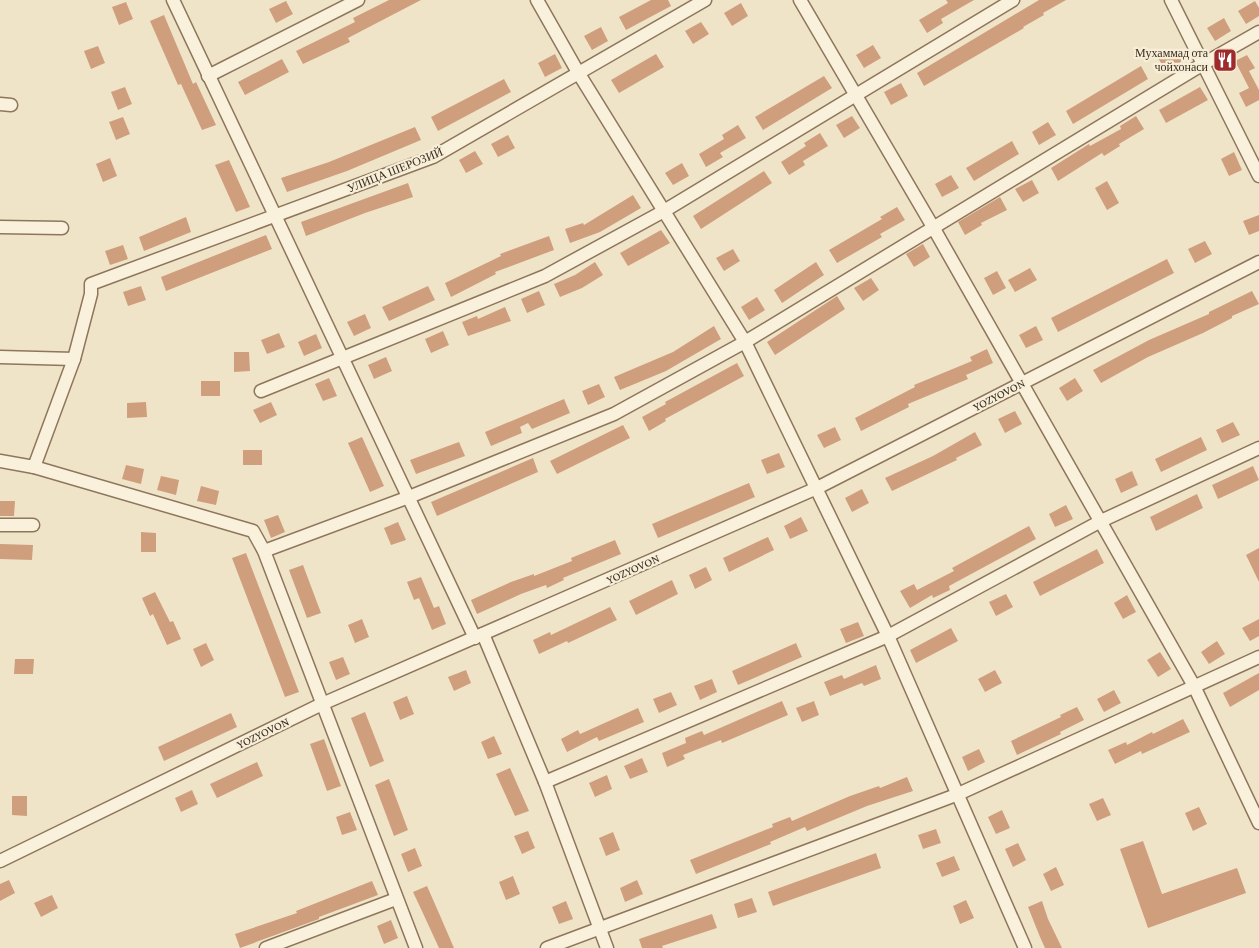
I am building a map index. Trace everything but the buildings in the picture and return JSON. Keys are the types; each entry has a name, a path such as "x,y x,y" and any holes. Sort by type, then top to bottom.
{"street":[{"path":"173,0 409,497 479,636 545,782 607,948"},
{"path":"208,76 358,0"},
{"path":"537,0 579,74 745,342 888,636 956,795 1025,948"},
{"name":"УЛИЦА ШЕРОЗИЙ","path":"74,359 91,284 433,157 706,0"},
{"path":"800,0 1022,383 1194,686 1259,823"},
{"path":"262,391 545,276 664,211 1013,0"},
{"path":"1171,0 1259,176"},
{"path":"264,551 409,497 614,414 745,342 932,227 1259,32"},
{"path":"0,227 62,228"},
{"name":"YOZYOVON","path":"0,861 322,704 817,488 1259,262"},
{"path":"0,357 74,359 34,468"},
{"path":"545,782 888,636 1101,522 1259,448"},
{"path":"0,461 34,468 253,531 264,551 416,948"},
{"path":"0,525 33,524"},
{"path":"547,948 600,930 956,795 1259,657"},
{"path":"266,948 396,899"}],"place":[{"name":"Мухаммад ота чойхонаси","path":"1225,60"}]}
